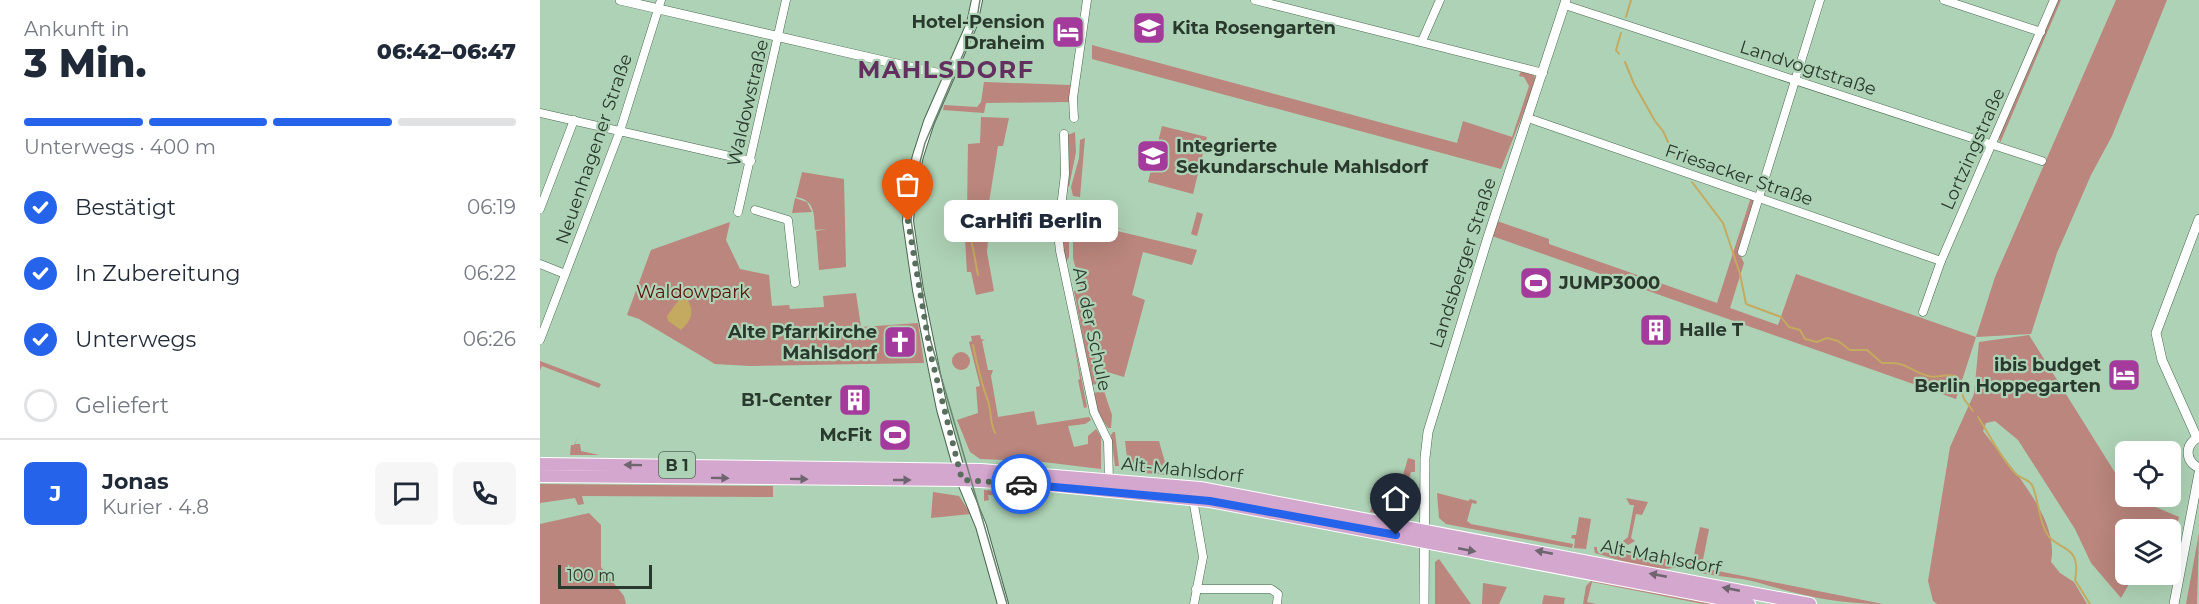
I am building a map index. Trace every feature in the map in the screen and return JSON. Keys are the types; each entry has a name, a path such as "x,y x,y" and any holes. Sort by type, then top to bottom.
{"main road":[{"path":"977,0 972,24 918,156 911,185 908,221 931,356 960,475 981,526 1003,604"},
{"name":"Alt-Mahlsdorf","path":"540,464 960,475 1109,485 1200,488 1749,604"},
{"name":"Alt-Mahlsdorf","path":"540,476 960,475"},
{"name":"Alt-Mahlsdorf","path":"1109,485 1426,536 1810,604"}],"street":[{"path":"620,0 659,4 778,36 949,76"},
{"name":"Waldowstraße","path":"738,212 786,0"},
{"path":"1074,118 1073,98 1087,0"},
{"path":"1256,0 1543,73"},
{"path":"1297,9 1302,0"},
{"path":"1422,41 1440,0"},
{"path":"1743,252 1820,0"},
{"path":"1944,0 2041,32"},
{"name":"Lortzingstraße","path":"1923,312 1941,261 2054,0"},
{"name":"Landvogtstraße","path":"1565,2 2042,161"},
{"name":"Landsberger Straße","path":"1424,604 1425,458 1428,432 1565,2"},
{"name":"Neuenhagener Straße","path":"540,340 620,131 659,4"},
{"path":"540,113 751,160"},
{"name":"Friesacker Straße","path":"1528,118 1941,261"},
{"path":"540,209 574,120"},
{"name":"An der Schule","path":"1064,134 1065,174 1059,242 1094,412 1108,441 1109,485"},
{"path":"755,210 788,220 795,283"},
{"path":"2199,219 2156,333 2162,360 2198,438 2189,447 2188,455 2191,462 2199,468"},
{"path":"540,264 566,274"},
{"path":"2174,604 2199,473"},
{"path":"1193,499 1203,557 1194,604"},
{"path":"1196,589 1271,589 1278,594 1277,604"}],"green space":[{"path":"2057,0 2061,0 2000,143 1999,137"},
{"path":"2116,0 2167,0 2112,136 2091,175 2057,253 2031,334 1976,337 1995,277"},
{"path":"1092,45 1457,143 1463,121 1512,137 1529,86 1524,77 1519,76 1521,71 1534,75 1536,81 1501,169 1092,59"},
{"path":"984,82 1070,85 1069,102 986,103 984,113 943,110 944,105 977,107 981,102"},
{"path":"981,117 1009,118 1003,146 998,146 987,215 990,218 987,252 994,291 976,295 971,272 967,272 964,223 967,213 968,144 980,143"},
{"path":"1162,126 1207,137 1193,194 1148,182"},
{"path":"1075,132 1076,152 1069,187 1067,186 1068,135"},
{"path":"1085,138 1080,197 1073,196 1071,187 1079,158 1080,140"},
{"path":"802,172 844,179 846,267 819,270 816,231 826,229 815,230 814,213 810,205 807,201 796,197"},
{"path":"1751,197 1754,201 1739,253 1744,263 1730,308 1778,325 1796,274 1976,337 1956,399 1492,236 1497,221 1549,239 1549,244 1717,303"},
{"path":"795,198 807,202 812,212 792,213"},
{"path":"1071,202 1079,202 1079,217 1129,231 1071,218"},
{"path":"1069,203 1069,257 1066,262 1060,235 1064,204"},
{"path":"1197,212 1203,214 1197,236 1191,234"},
{"path":"1071,220 1197,250 1192,265 1143,252 1132,295 1145,300 1124,377 1104,371 1094,337 1092,345 1101,383 1092,385 1074,291 1081,289 1073,258 1073,234 1112,241 1113,235 1076,227 1071,231"},
{"name":"Waldowpark","path":"730,222 726,240 740,269 769,275 772,306 789,305 790,309 824,307 823,296 856,293 861,327 918,323 924,363 750,366 715,364 639,319 627,315 651,250"},
{"path":"1072,330 1087,407 1084,408 1078,380 1080,379"},
{"path":"980,335 981,339 985,340 982,341 988,370 993,370 991,376 998,417 1034,411 1037,425 1089,417 1091,420 1085,424 1068,426 1074,447 1088,444 1088,436 1096,429 1101,437 1101,469 1035,461 980,459 970,452 957,420 978,413 976,387 980,386 969,342 972,341 971,336"},
{"path":"2029,335 2115,473 2115,507 2155,507 2179,517 2179,519 2115,519 2115,585 2128,585 2121,598 2091,563 2075,529 2018,440 1995,421 1986,423 1983,431 2030,492 2040,510 2048,527 2052,545 2051,562 2060,573 2074,582 2087,604 1937,604 1933,601 1928,581 1950,447 1974,394 1979,342"},
{"path":"957,352 965,352 970,357 968,368 957,370 952,365 952,357"},
{"path":"540,361 601,384 599,388 542,366 540,370"},
{"path":"1104,391 1112,415 1111,428 1108,428 1098,413 1094,393"},
{"path":"1115,432 1119,466 1115,466 1111,435"},
{"path":"578,437 575,444 580,444 581,451 599,455 570,455 571,445 574,445"},
{"path":"1125,441 1159,441 1168,473 1166,475 1134,472 1134,468 1128,466"},
{"path":"1408,458 1415,460 1415,472 1411,472 1408,481 1405,480 1395,513 1412,516 1393,516 1370,512 1374,500 1379,501 1378,505 1389,508 1393,494 1397,495"},
{"path":"540,484 773,486 773,497 582,496 584,504 578,505 575,498 540,503"},
{"path":"984,490 1014,493 1007,496 988,495 989,500 984,501"},
{"path":"933,492 959,496 971,514 931,518"},
{"path":"1437,493 1477,501 1476,504 1472,503 1467,521 1471,524 1573,544 1572,548 1446,524 1439,518"},
{"path":"1626,498 1648,502 1642,515 1636,514 1631,538 1635,541 1628,545 1623,541 1628,537 1634,505 1630,505"},
{"path":"589,513 601,525 601,567 624,596 626,604 540,604 540,524"},
{"path":"1579,517 1591,519 1586,549 1574,548 1575,539 1571,538 1572,535 1576,535"},
{"path":"1700,527 1709,529 1703,560 1718,563 1718,566 1698,563 1697,567 1702,567 1701,572 1689,568 1688,560 1693,559"},
{"path":"2199,533 2197,604 2186,604"},
{"path":"1594,547 1597,547 1597,551 1620,555 1621,551 1626,551 1676,561 1681,566 1662,569 1638,565 1595,553"},
{"path":"1439,559 1471,604 1435,604 1435,562"},
{"path":"1703,568 1883,604 1818,598 1750,581 1702,573"},
{"path":"1594,578 1732,604 1703,604 1592,582 1587,602 1596,604 1583,604 1586,586"},
{"path":"1483,583 1507,587 1499,604 1482,604"},
{"path":"1544,595 1565,598 1564,604 1542,604"}],"shaded area":[{"path":"691,288 695,291 688,301 691,316 681,330 668,321 667,316 686,290"}],"waterway":[{"path":"1626,17 1631,0"},
{"path":"1619,54 1616,50 1621,33"},
{"path":"1625,62 1634,84 1663,131 1676,159"},
{"path":"1692,182 1723,223 1740,274 1746,304 1781,317 1789,327 1800,330 1805,339 1817,342 1827,338 1838,341 1850,350 1867,350 1882,363 1903,365 1932,377 1950,375 1957,377 1964,399 1973,411"},
{"path":"969,228 978,275"},
{"path":"973,345 995,433"},
{"path":"1978,417 2012,469 2032,485 2047,534 2072,554 2076,568 2075,580 2090,604"}],"tram line":[{"path":"980,0 976,24 925,143 914,185 911,220 929,335 1007,604"}],"way so far":[{"path":"908,221 918,290 942,409 962,480 1021,484"}],"place":[{"name":"Kita Rosengarten","path":"1149,28"},
{"name":"Hotel-Pension Draheim","path":"1068,32"},
{"name":"Integrierte Sekundarschule Mahlsdorf","path":"1153,156"},
{"name":"CarHifi Berlin","path":"908,221"},
{"name":"JUMP3000","path":"1536,283"},
{"name":"Halle T","path":"1656,330"},
{"name":"Alte Pfarrkirche Mahlsdorf","path":"900,342"},
{"name":"ibis budget Berlin Hoppegarten","path":"2124,375"},
{"name":"B1-Center","path":"855,400"},
{"name":"McFit","path":"895,435"}],"district":[{"name":"MAHLSDORF","path":"946,69"}],"route":[{"path":"1021,484 1227,503 1396,535"}]}
